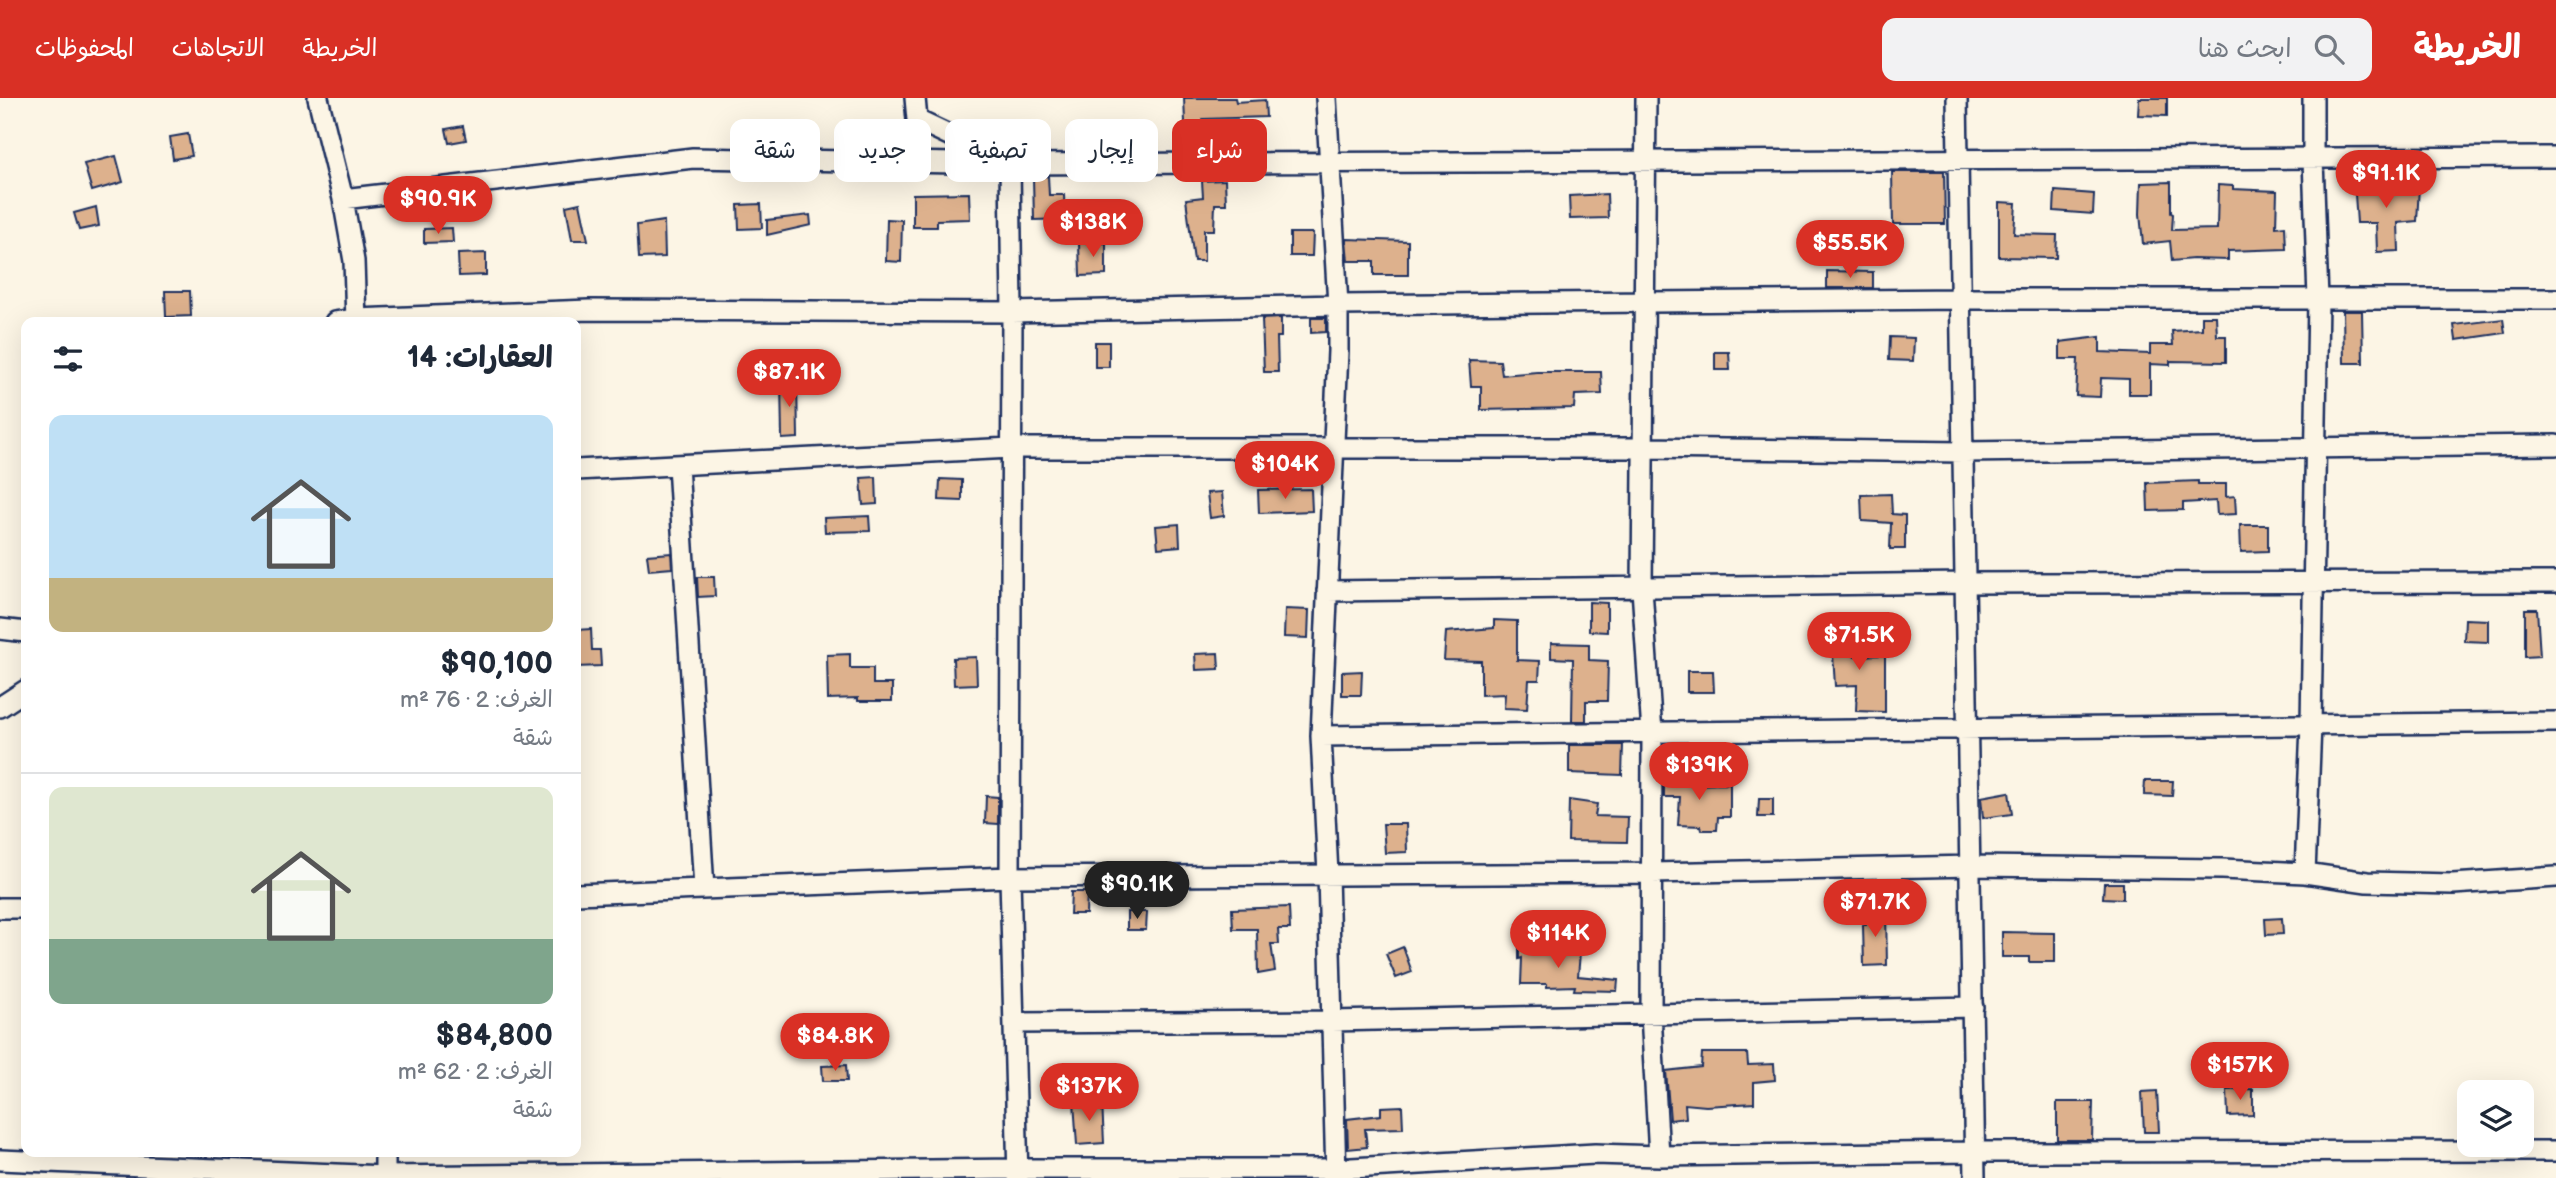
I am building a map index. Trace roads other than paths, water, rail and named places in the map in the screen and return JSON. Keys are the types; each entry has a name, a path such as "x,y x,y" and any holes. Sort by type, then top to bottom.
{"street":[{"path":"318,98 343,199 354,261 356,317"},
{"path":"915,98 917,120 945,133"},
{"path":"1326,98 1338,305 1321,736 1328,874 1335,1174"},
{"path":"1646,98 1642,589 1652,733 1651,1014 1659,1156"},
{"path":"1957,98 1975,1178"},
{"path":"2305,873 2317,447 2318,299 2313,98"},
{"path":"1051,164 2556,157"},
{"path":"343,199 692,158 945,163"},
{"path":"1010,182 1010,877 1018,1173"},
{"path":"441,317 589,310 1012,312 1338,305 1961,299 2556,299"},
{"path":"581,470 1011,448 1643,448 1963,452 2556,445"},
{"path":"678,465 704,889"},
{"path":"1327,591 1965,583 2556,582"},
{"path":"0,629 21,631"},
{"path":"0,707 21,693"},
{"path":"1321,736 2556,722"},
{"path":"581,894 1010,877 1652,873 1971,866 2222,869 2305,873 2367,882 2441,884 2556,877"},
{"path":"0,908 21,908"},
{"path":"1014,1023 1332,1021 1973,1007"},
{"path":"0,1160 385,1177 1335,1174 1595,1154 1659,1156 1974,1152 2556,1151"},
{"path":"385,1157 385,1177"}]}
